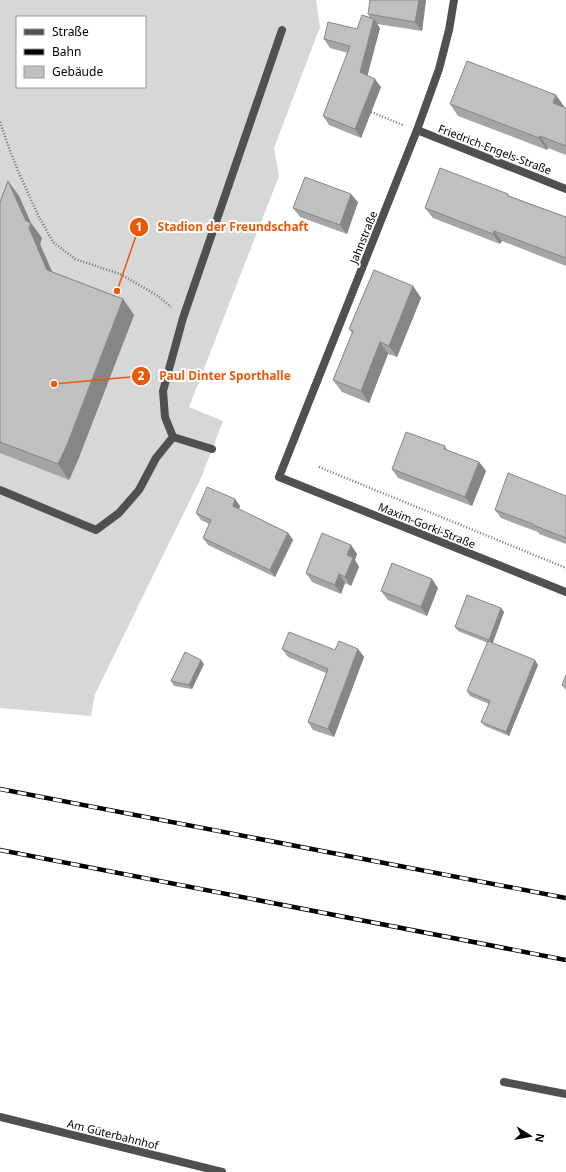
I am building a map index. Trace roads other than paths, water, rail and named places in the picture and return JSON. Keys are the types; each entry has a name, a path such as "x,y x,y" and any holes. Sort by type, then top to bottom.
{"street":[{"name":"Jahnstraße","path":"279,477 440,69 450,30 454,0"},
{"path":"173,437 165,418 164,391 183,318 282,30"},
{"name":"Friedrich-Engels-Straße","path":"417,130 566,188"},
{"path":"173,437 212,449"},
{"path":"0,490 96,530 119,513 139,490 156,458 173,437"},
{"name":"Maxim-Gorki-Straße","path":"279,477 566,592"},
{"path":"504,1082 566,1094"},
{"name":"Am Güterbahnhof","path":"0,1117 222,1172"}],"railway":[{"path":"0,789 566,898"},
{"path":"0,850 566,960"}],"place":[{"name":"Stadion der Freundschaft","path":"117,291"},
{"name":"Paul Dinter Sporthalle","path":"54,384"}]}
